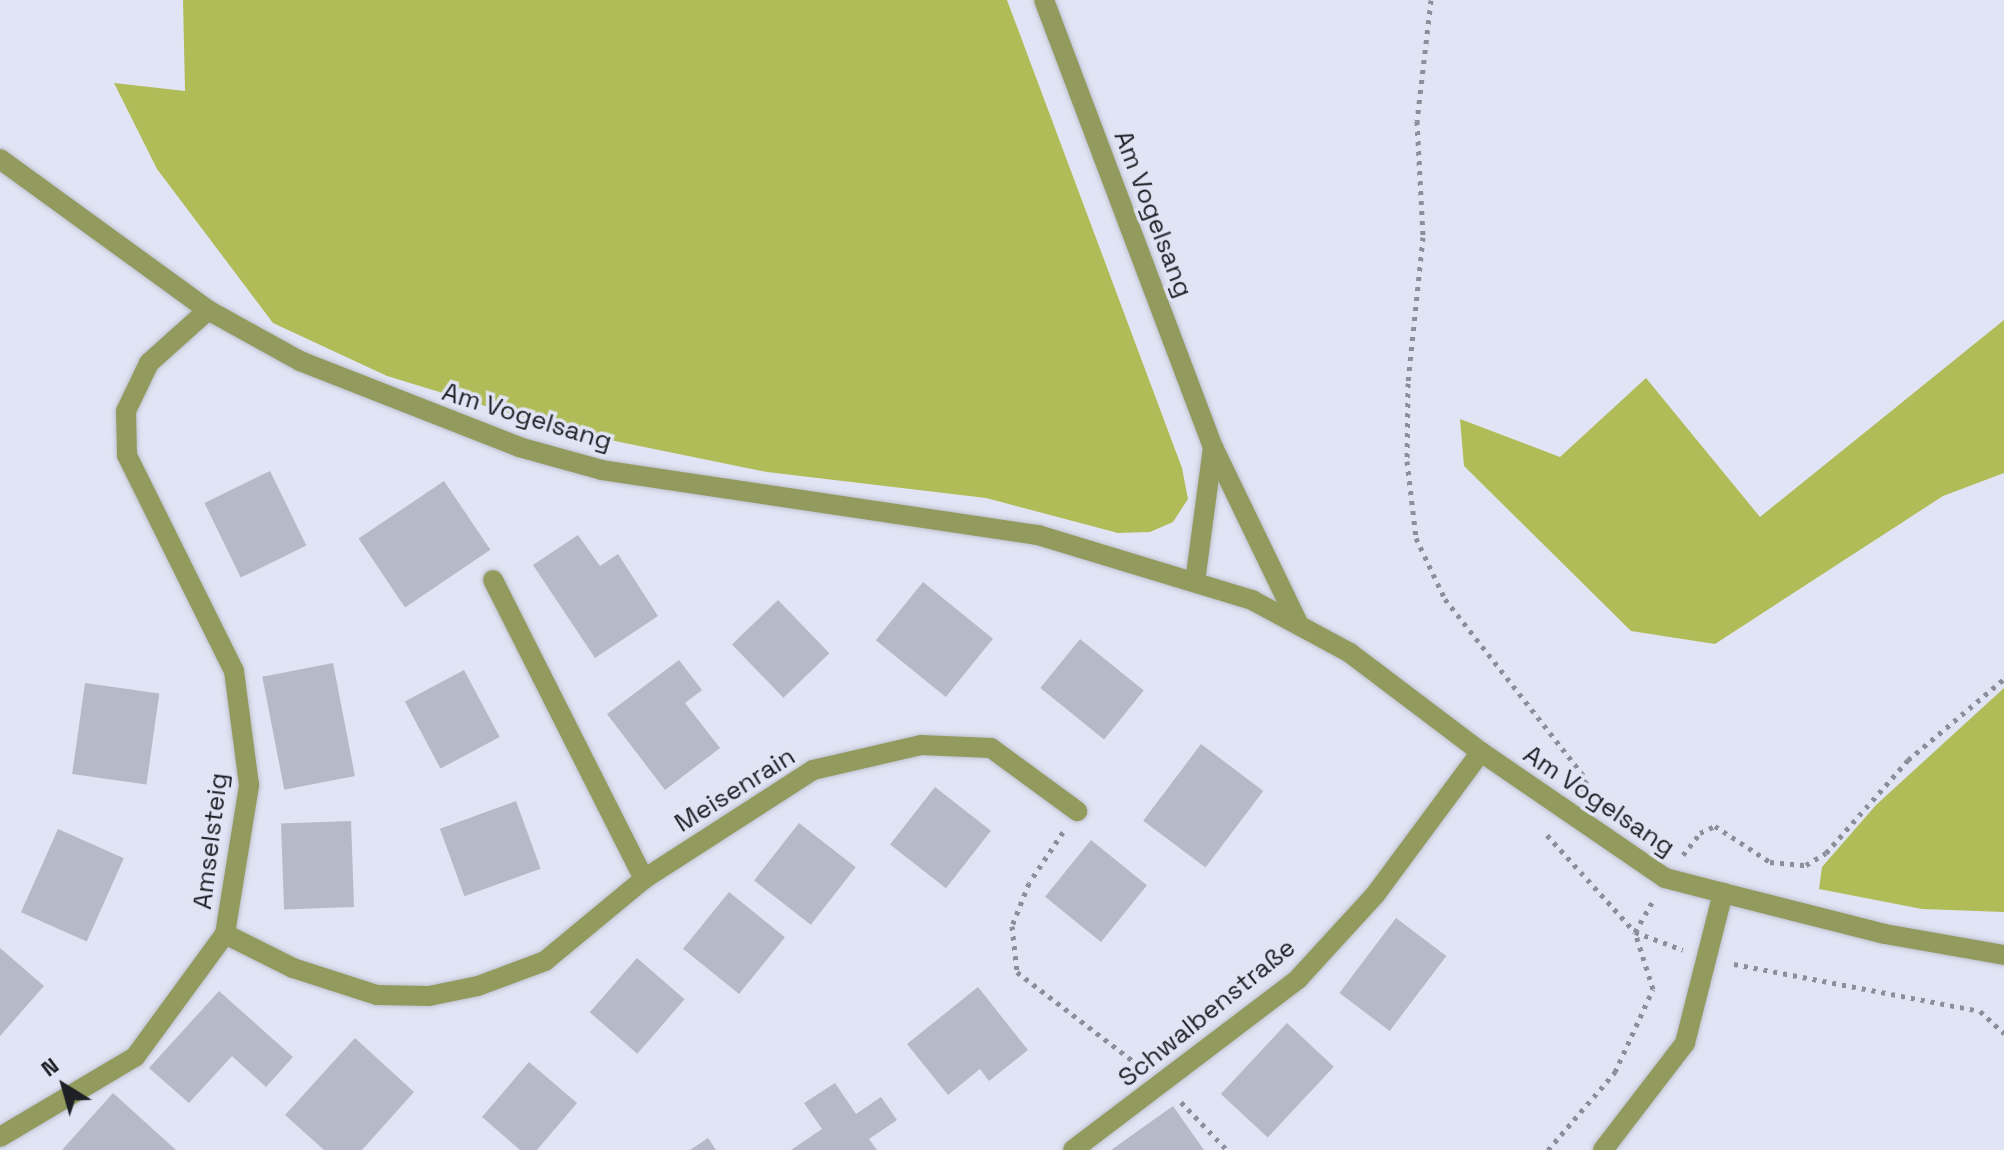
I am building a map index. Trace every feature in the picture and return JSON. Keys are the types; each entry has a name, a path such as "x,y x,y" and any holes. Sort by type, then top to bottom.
{"street":[{"name":"Am Vogelsang","path":"1044,0 1213,447 1298,623"},
{"name":"Am Vogelsang","path":"0,159 208,310 300,361 519,447 602,470 1038,535 1252,600 1350,653 1481,752 1665,878 1885,934 2004,955"},
{"name":"Amselsteig","path":"0,1137 135,1057 225,934 249,785 234,671 127,455 126,411 149,363 208,310"},
{"name":"Am Vogelsang","path":"1195,582 1213,447"},
{"path":"493,580 644,879"},
{"name":"Meisenrain","path":"225,934 293,968 377,995 429,996 478,986 545,961 644,879 813,770 921,745 991,748 1077,811"},
{"name":"Schwalbenstraße","path":"1073,1150 1165,1085 1298,979 1375,895 1481,752"},
{"path":"1603,1150 1685,1043 1723,893"}],"path":[{"path":"1431,0 1417,121 1423,237 1408,383 1407,461 1416,538 1445,599 1587,780 1565,810"},
{"path":"1548,1150 1615,1072 1653,989 1635,932 1665,878 1700,833 1715,826 1770,862 1806,865 1826,853 1908,760 2004,679"},
{"path":"1077,811 1029,883 1012,926 1017,972 1165,1085 1227,1150"}],"green space":[{"path":"183,0 1007,0 1182,468 1188,499 1173,522 1150,532 1118,533 986,498 767,472 571,432 387,376 273,323 157,169 114,83 185,91"},
{"path":"2004,320 2004,473 1943,496 1715,644 1631,631 1464,466 1460,419 1560,457 1646,378 1760,517"},
{"path":"2004,688 2004,912 1922,909 1819,889 1822,867 1876,805"}],"building":[{"path":"270,471 306,546 241,578 204,503"},
{"path":"444,481 490,550 405,607 359,539"},
{"path":"578,535 600,566 618,554 658,616 595,658 533,565"},
{"path":"923,582 993,639 946,697 876,640"},
{"path":"778,600 829,653 783,698 732,644"},
{"path":"1080,639 1144,691 1104,740 1040,688"},
{"path":"679,660 702,690 685,703 720,748 665,790 607,714"},
{"path":"333,663 355,776 284,790 262,677"},
{"path":"464,670 500,737 441,769 405,701"},
{"path":"85,683 159,693 146,785 72,774"},
{"path":"1201,744 1263,791 1206,868 1143,821"},
{"path":"935,787 991,831 946,888 890,845"},
{"path":"516,801 541,869 465,896 440,829"},
{"path":"351,821 354,907 284,909 281,823"},
{"path":"799,823 856,867 811,925 754,881"},
{"path":"58,829 124,858 87,941 21,912"},
{"path":"1091,840 1147,885 1101,942 1045,897"},
{"path":"729,892 785,937 739,994 683,949"},
{"path":"1396,918 1446,956 1390,1031 1339,993"},
{"path":"0,948 44,986 0,1036"},
{"path":"637,958 685,999 637,1054 590,1012"},
{"path":"978,987 1028,1050 989,1081 980,1069 948,1095 907,1044"},
{"path":"219,991 293,1057 266,1087 232,1056 189,1103 149,1068"},
{"path":"1287,1023 1334,1067 1268,1138 1221,1094"},
{"path":"355,1038 414,1092 362,1150 324,1150 285,1115"},
{"path":"529,1062 577,1103 537,1150 520,1150 482,1117"},
{"path":"835,1083 856,1114 881,1097 897,1120 869,1139 877,1150 791,1150 822,1129 804,1103"},
{"path":"113,1093 176,1150 62,1150"},
{"path":"1173,1106 1204,1150 1111,1150"},
{"path":"708,1138 716,1150 690,1150"}]}
